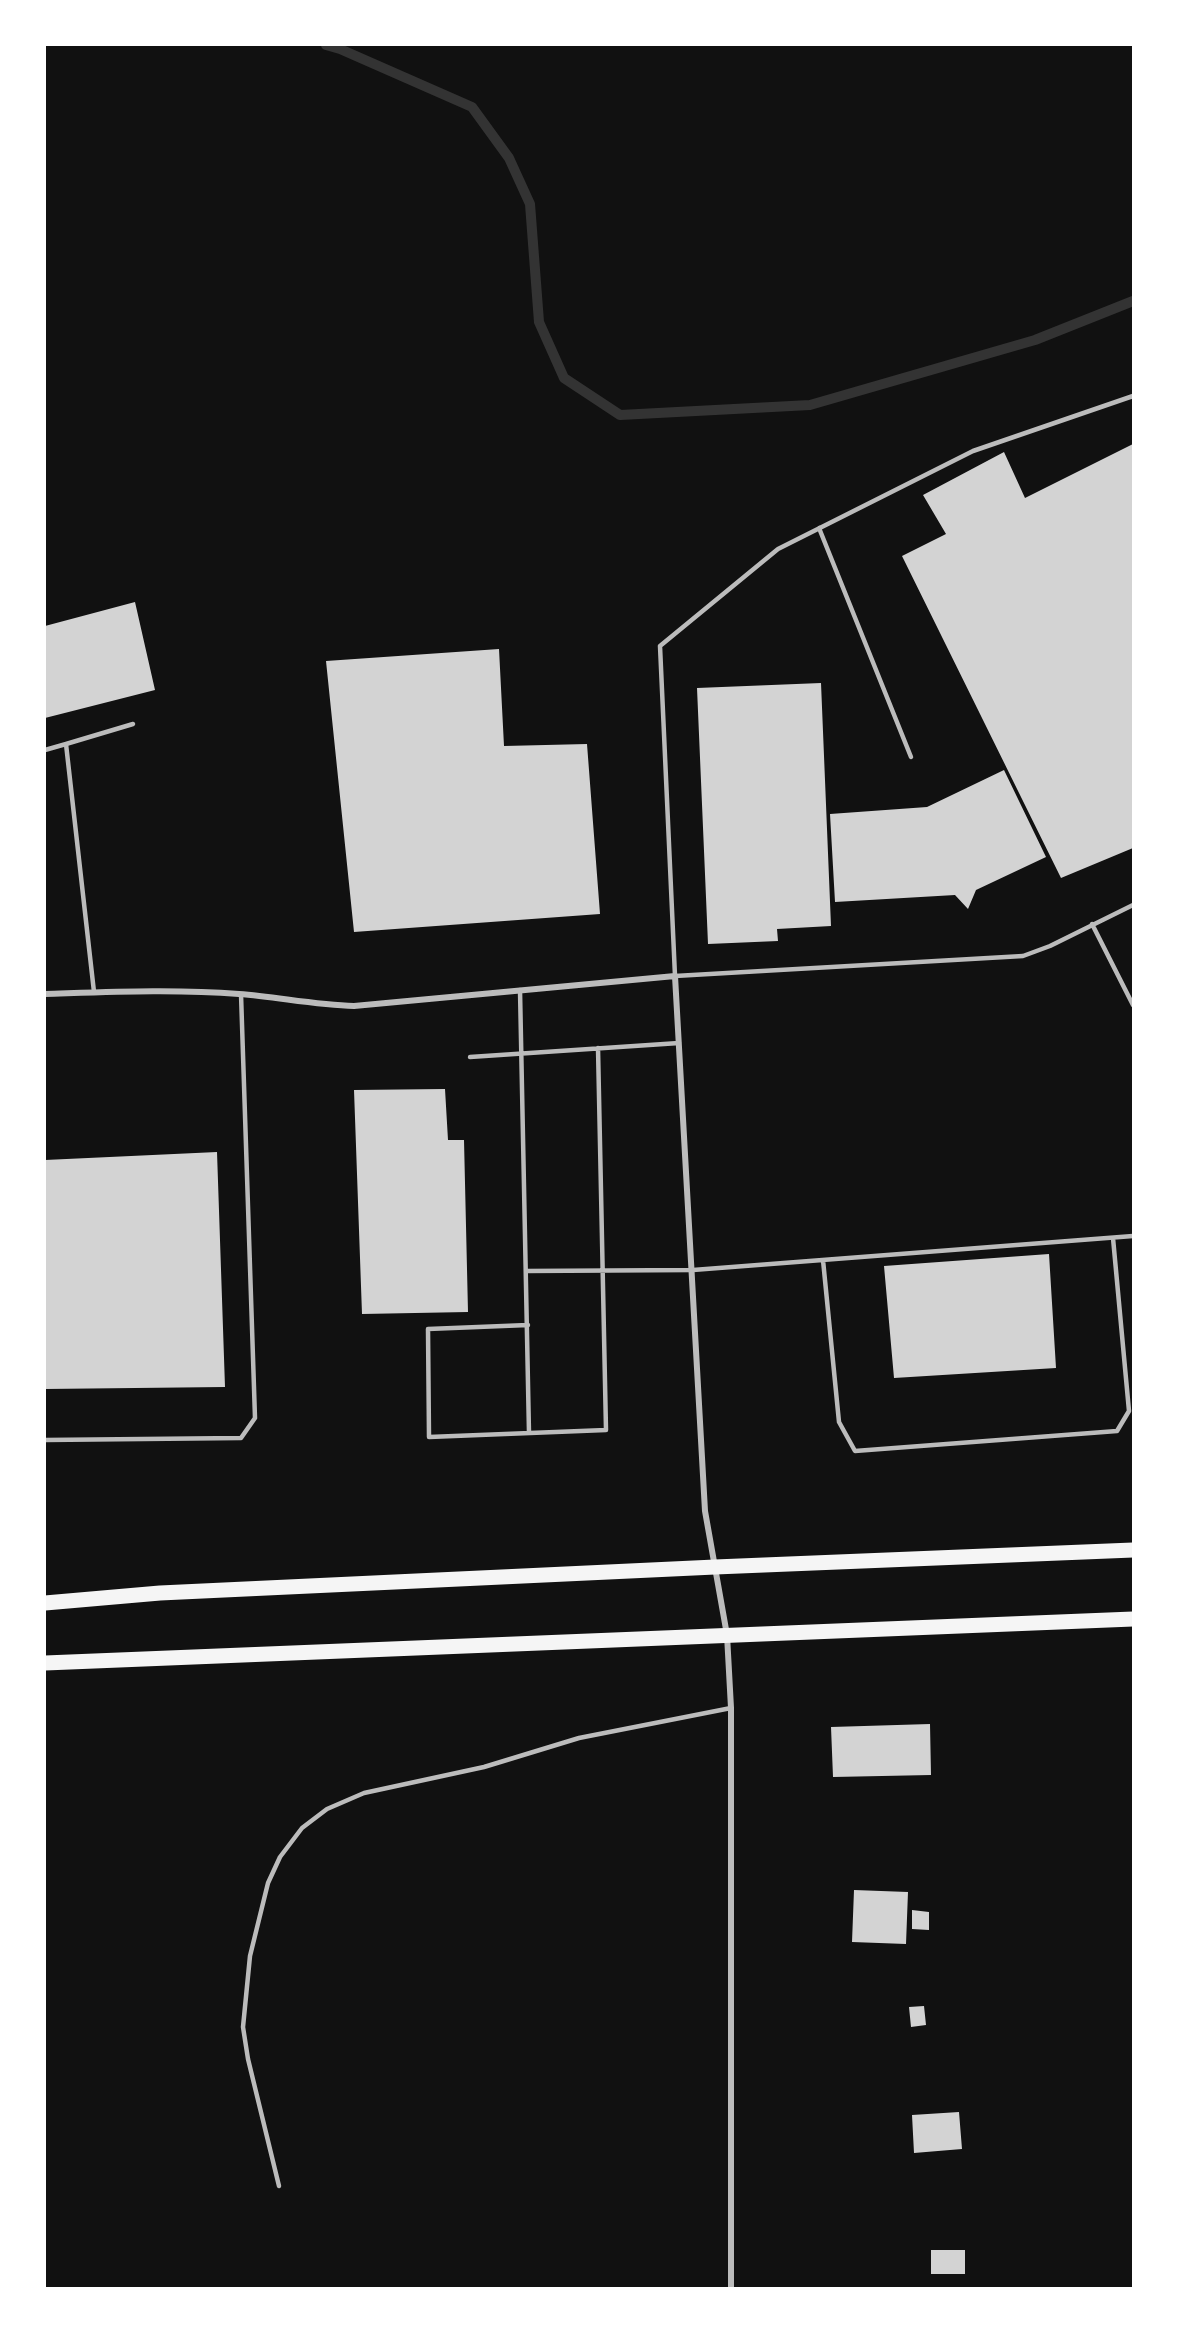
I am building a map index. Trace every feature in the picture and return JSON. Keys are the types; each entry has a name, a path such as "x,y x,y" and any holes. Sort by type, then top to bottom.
{"main road":[{"path":"45,1603 160,1593 1133,1550"},
{"path":"45,1663 1133,1618"}],"street":[{"path":"45,994 149,990 241,994 318,1005 354,1006 675,976 705,1511 726,1635 731,1708 731,2288"}],"lane":[{"path":"1133,396 973,451 778,549 660,646 675,976 1023,956 1050,946 1133,904"},
{"path":"819,528 910,757"},
{"path":"45,750 133,724"},
{"path":"66,744 94,992"},
{"path":"1092,924 1133,1005"},
{"path":"520,990 529,1433"},
{"path":"45,1440 241,1438 255,1419 241,994"},
{"path":"470,1057 679,1043"},
{"path":"528,1325 428,1329 429,1437 606,1430 598,1048"},
{"path":"526,1271 693,1270 1133,1236"},
{"path":"823,1260 839,1422 855,1451 1058,1436 1117,1431 1129,1411 1113,1238"},
{"path":"279,2186 248,2059 243,2027 250,1956 268,1883 280,1857 302,1828 327,1809 364,1793 484,1767 579,1738 731,1708"}],"building":[{"path":"1133,444 1133,848 1061,878 902,556 946,534 923,495 1004,452 1025,498"},
{"path":"135,602 155,690 45,718 45,626"},
{"path":"499,649 504,746 587,744 600,914 354,932 326,661"},
{"path":"821,683 831,926 777,929 778,941 708,944 697,688"},
{"path":"1004,770 1046,857 976,890 968,909 955,895 835,902 830,814 927,807"},
{"path":"445,1089 448,1140 464,1140 468,1312 362,1314 354,1090"},
{"path":"217,1152 225,1387 45,1389 45,1160"},
{"path":"1049,1254 1056,1368 894,1378 884,1266"},
{"path":"930,1724 931,1775 833,1777 831,1727"},
{"path":"854,1890 908,1892 906,1944 852,1942"},
{"path":"912,1910 929,1912 929,1930 912,1929"},
{"path":"924,2006 926,2025 911,2027 909,2007"},
{"path":"959,2112 962,2149 914,2153 912,2115"},
{"path":"931,2250 965,2250 965,2274 931,2274"}],"waterway":[{"path":"326,45 472,107 509,158 530,204 539,322 564,378 620,415 810,405 1035,340 1133,301"}]}
